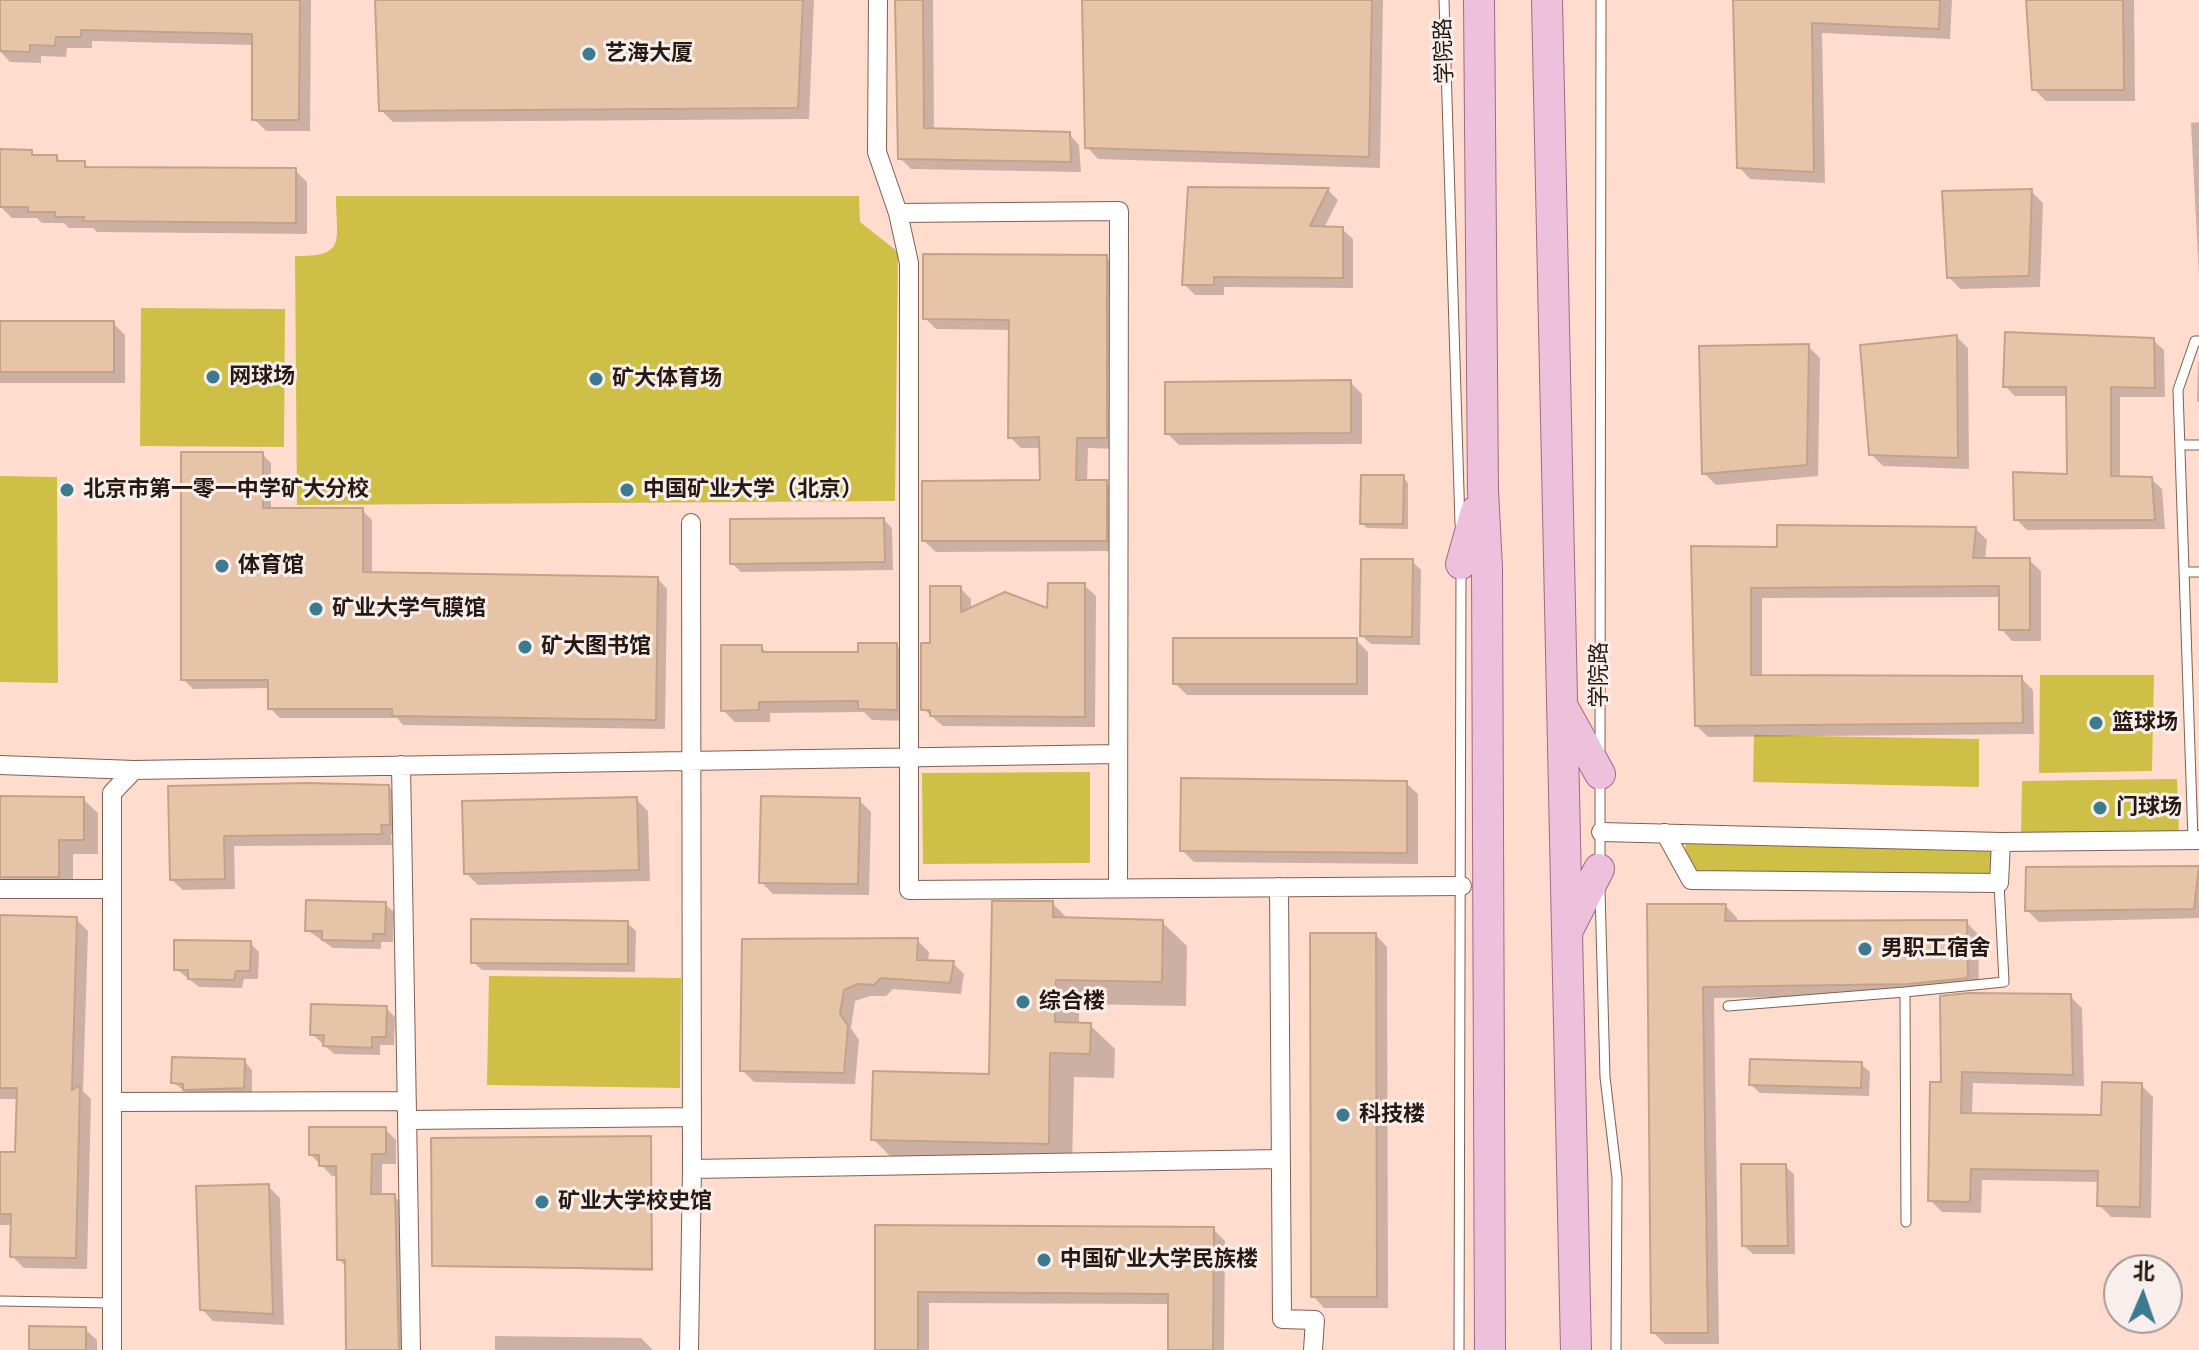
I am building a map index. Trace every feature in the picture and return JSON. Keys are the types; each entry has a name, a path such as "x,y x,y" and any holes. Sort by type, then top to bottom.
{"main road":[{"name":"学院路","path":"1479,0 1483,490 1487,568 1490,1350"},
{"name":"学院路","path":"1547,0 1576,1350"},
{"path":"1461,564 1483,490"},
{"path":"1562,706 1600,774"},
{"path":"1566,934 1599,869"}],"street":[{"path":"878,0 877,152 898,213 909,263 909,890 1462,886"},
{"path":"898,213 1119,211 1118,888"},
{"path":"689,1350 692,1169 691,523"},
{"path":"0,765 134,770 1117,754"},
{"path":"401,765 411,1350"},
{"path":"112,1350 112,793 134,770"},
{"path":"1601,832 2001,842 2196,840"},
{"path":"1665,833 1691,880 1999,883 2001,842"},
{"path":"1279,887 1282,1319 1315,1320 1313,1350"},
{"path":"0,889 112,889"},
{"path":"112,1102 407,1101"},
{"path":"407,1120 692,1117"},
{"path":"692,1169 1280,1159"}],"lane":[{"name":"学院路","path":"1444,0 1461,564 1459,1350"},
{"name":"学院路","path":"1601,0 1599,869 1605,1077 1617,1178 1616,1350"},
{"path":"2196,840 2194,701 2184,572 2178,390 2195,341 2199,341"},
{"path":"2180,445 2199,445"},
{"path":"2184,572 2199,572"},
{"path":"1728,1006 2004,982 1999,883"},
{"path":"1905,992 1906,1222"},
{"path":"0,1301 112,1303"}],"shaded area":[{"name":"矿大体育场","path":"336,196 859,196 860,222 898,252 895,501 297,505 295,256 312,256 331,249 337,235"},
{"name":"网球场","path":"141,308 285,309 284,447 140,446"},
{"path":"0,476 57,477 58,683 0,682"},
{"name":"篮球场","path":"2040,675 2154,675 2152,771 2039,773"},
{"path":"1754,735 1979,739 1979,787 1753,782"},
{"path":"1090,772 1090,863 923,864 922,773"},
{"name":"门球场","path":"2177,779 2179,834 2021,837 2022,781"},
{"path":"1686,840 1993,847 1994,880 1684,870"},
{"path":"489,976 681,978 680,1088 487,1085"}],"building":[{"path":"0,0 300,0 299,120 252,120 252,34 81,30 81,37 56,37 55,46 30,45 30,52 0,51"},
{"name":"艺海大厦","path":"375,0 803,0 798,108 379,111"},
{"path":"895,0 923,0 924,128 1070,132 1071,162 898,159"},
{"path":"1082,0 1372,0 1369,157 1085,148"},
{"path":"1733,0 1940,0 1939,29 1812,23 1814,172 1737,168"},
{"path":"2026,0 2123,0 2124,90 2032,90"},
{"path":"0,149 32,150 32,155 57,155 57,161 85,161 85,167 296,168 296,223 83,221 84,217 55,217 55,212 28,212 28,207 0,207"},
{"path":"1188,187 1329,188 1310,226 1343,227 1343,278 1214,277 1214,285 1182,285"},
{"path":"2032,189 2029,276 1947,278 1942,191"},
{"path":"923,254 1107,255 1107,438 1077,438 1076,480 1107,480 1107,541 922,541 922,481 1040,480 1039,437 1008,438 1009,320 923,319"},
{"path":"0,321 114,321 114,372 0,372"},
{"path":"2005,332 2154,338 2155,388 2111,387 2111,476 2152,477 2155,520 2014,520 2013,472 2067,474 2066,387 2003,387"},
{"path":"1957,335 1958,458 1869,455 1860,345"},
{"path":"1809,344 1807,465 1702,474 1699,346"},
{"path":"1351,380 1351,433 1165,434 1165,382"},
{"path":"181,452 263,452 263,508 363,508 363,572 658,577 656,720 392,716 392,709 268,709 268,680 181,680"},
{"path":"1361,475 1404,475 1403,524 1360,524"},
{"path":"884,518 885,562 730,564 730,519"},
{"path":"1777,525 1976,527 1973,558 2030,558 2030,630 1999,630 1999,586 1751,588 1751,675 2022,676 2023,723 1695,726 1691,546 1777,547"},
{"path":"1361,559 1413,559 1412,637 1360,636"},
{"path":"1048,583 1085,583 1085,717 930,716 930,710 921,710 921,643 930,643 930,586 961,586 961,612 1005,592 1047,608"},
{"path":"1173,638 1357,638 1357,684 1173,684"},
{"path":"858,643 897,643 897,710 858,709 858,701 759,702 759,710 721,711 721,645 762,645 762,652 858,652"},
{"path":"1181,778 1407,781 1407,853 1180,851"},
{"path":"389,785 390,825 381,825 382,834 224,836 225,879 170,880 168,786"},
{"path":"0,796 84,797 84,840 59,840 59,877 0,877"},
{"path":"761,796 860,798 858,884 759,883"},
{"path":"637,797 639,870 464,874 462,801"},
{"path":"2199,866 2194,909 2025,911 2026,867"},
{"path":"306,900 386,902 385,934 373,934 373,941 322,940 322,931 305,931"},
{"name":"综合楼","path":"992,901 1053,901 1053,917 1163,920 1162,982 1056,980 1055,1022 1091,1023 1090,1054 1050,1053 1049,1144 871,1140 873,1071 989,1074"},
{"path":"1647,904 1726,904 1725,921 1967,920 1968,978 1908,984 1703,987 1708,1333 1651,1333"},
{"path":"0,915 77,917 72,1090 80,1085 76,1258 10,1257 11,1214 0,1214 0,1152 15,1152 17,1088 0,1088"},
{"path":"471,919 628,921 628,964 471,963"},
{"name":"科技楼","path":"1310,933 1376,933 1377,1297 1311,1297"},
{"path":"918,938 917,960 954,961 950,983 881,978 874,985 858,984 844,990 840,1014 848,1026 844,1073 740,1071 742,939"},
{"path":"174,940 251,941 250,971 236,971 234,980 188,979 188,970 174,970"},
{"path":"1968,993 2071,994 2073,1075 1962,1072 1961,1113 2101,1115 2102,1082 2142,1083 2140,1207 2097,1206 2098,1171 1971,1169 1970,1202 1928,1201 1930,1082 1941,1082 1940,996"},
{"path":"311,1004 387,1006 386,1037 372,1037 372,1048 323,1046 324,1035 310,1035"},
{"path":"172,1057 245,1059 244,1088 183,1090 183,1084 171,1083"},
{"path":"1750,1059 1862,1062 1861,1088 1749,1085"},
{"path":"309,1127 386,1127 386,1154 372,1154 371,1194 395,1194 399,1350 346,1350 345,1260 337,1260 336,1166 319,1166 319,1155 309,1155"},
{"name":"矿业大学校史馆","path":"651,1136 652,1269 432,1266 431,1138"},
{"path":"1741,1164 1786,1164 1788,1246 1742,1246"},
{"path":"269,1184 273,1314 200,1310 196,1186"},
{"name":"中国矿业大学民族楼","path":"875,1225 1214,1227 1213,1350 1168,1350 1168,1294 918,1292 918,1350 875,1350"},
{"path":"29,1326 86,1327 86,1350 29,1350"}],"place":[{"name":"艺海大厦","path":"589,54"},
{"name":"网球场","path":"213,377"},
{"name":"矿大体育场","path":"596,379"},
{"name":"北京市第一零一中学矿大分校","path":"67,490"},
{"name":"中国矿业大学（北京）","path":"627,490"},
{"name":"体育馆","path":"222,566"},
{"name":"矿业大学气膜馆","path":"316,609"},
{"name":"矿大图书馆","path":"525,647"},
{"name":"篮球场","path":"2096,723"},
{"name":"门球场","path":"2100,808"},
{"name":"男职工宿舍","path":"1865,949"},
{"name":"综合楼","path":"1023,1002"},
{"name":"科技楼","path":"1343,1115"},
{"name":"矿业大学校史馆","path":"542,1202"},
{"name":"中国矿业大学民族楼","path":"1044,1260"}]}
